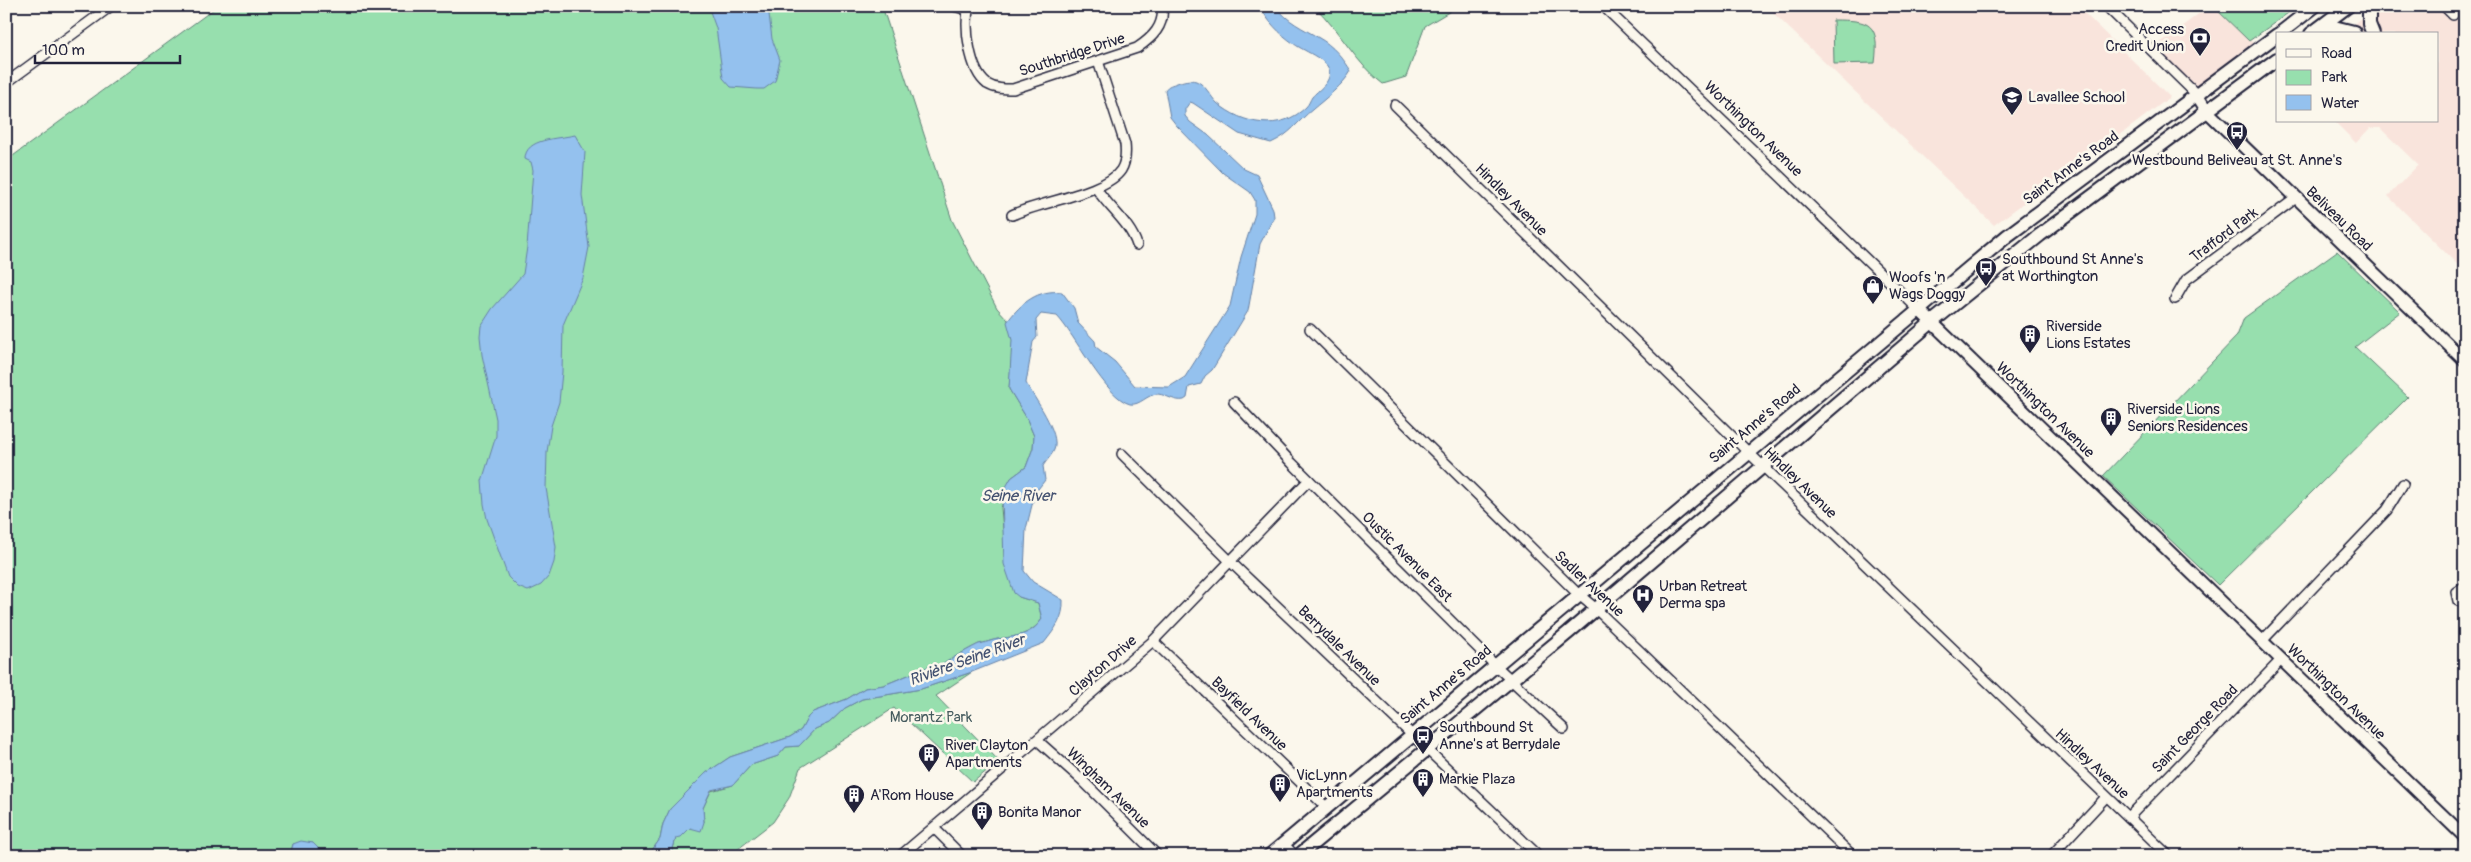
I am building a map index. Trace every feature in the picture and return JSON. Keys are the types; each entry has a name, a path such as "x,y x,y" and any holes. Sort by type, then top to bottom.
{"main road":[{"name":"Saint Anne's Road","path":"2281,32 2315,6"},
{"path":"2315,31 2348,6"},
{"path":"2369,6 2369,24 2371,32"},
{"path":"2315,31 2334,27 2354,32"},
{"name":"Saint Anne's Road","path":"1269,856 1578,594 2007,236 2276,36"},
{"path":"1296,856 1595,608 1761,465 1932,322 2040,235 2276,60"}],"street":[{"path":"6,83 111,6"},
{"path":"954,6 969,8"},
{"name":"Southbridge Drive","path":"969,8 966,30 978,74 986,83 997,88 1013,89 1137,48 1151,39 1162,20 1162,6"},
{"path":"2106,6 2197,95"},
{"path":"2444,6 2453,15"},
{"name":"Worthington Avenue","path":"1607,8 2465,837"},
{"path":"1012,215 1026,208 1104,185 1122,169 1126,156 1125,144 1098,61"},
{"name":"Beliveau Road","path":"2197,95 2207,111 2465,361"},
{"name":"Hindley Avenue","path":"1395,105 1761,465 2169,856"},
{"path":"1096,188 1107,205 1133,233 1137,245"},
{"name":"Trafford Park","path":"2175,299 2186,280 2296,198"},
{"name":"Sadler Avenue","path":"1310,329 1578,594 1595,608 1853,856"},
{"name":"Oustic Avenue East","path":"1234,402 1309,480 1495,665 1564,728"},
{"name":"Berrydale Avenue","path":"1122,454 1229,560 1539,856"},
{"name":"Clayton Drive","path":"900,856 1153,641 1229,560 1309,480"},
{"path":"2262,642 2387,510 2403,484"},
{"path":"2465,586 2456,592 2458,601 2465,603"},
{"name":"Bayfield Avenue","path":"1153,641 1326,807"},
{"name":"Saint George Road","path":"2129,817 2281,660"},
{"name":"Wingham Avenue","path":"1037,740 1083,781 1158,856"},
{"path":"2051,856 2106,797"},
{"path":"934,828 962,856"},
{"path":"1283,843 1296,856"}],"shaded area":[{"name":"Lavallee School","path":"1766,6 2077,6 2170,97 1994,225"},
{"path":"2209,6 2216,6 2256,46 2197,93 2152,49"},
{"path":"2376,6 2465,6 2465,272 2388,196 2418,165 2380,128 2370,128 2356,143 2335,122 2438,122 2438,32 2344,32"}],"green space":[{"path":"218,6 882,6 952,220 997,308 1008,320 1013,340 1009,389 1026,417 1034,436 1033,448 1026,467 1011,478 1001,508 1003,529 1019,597 1038,603 1042,619 1028,632 979,644 942,665 933,665 884,685 865,688 847,699 813,712 801,730 790,737 730,757 706,773 670,809 663,824 660,839 648,856 326,856 313,843 293,844 290,856 6,856 6,161"},
{"path":"1459,6 1425,26 1406,77 1383,84 1357,58 1333,26 1315,7"},
{"path":"2213,6 2298,6 2249,41"},
{"path":"1833,20 1856,21 1870,26 1876,39 1875,63 1834,64"},
{"path":"2337,251 2400,312 2355,347 2408,397 2218,585 2103,476 2237,336 2244,318"},
{"name":"Morantz Park","path":"972,672 936,696 999,761 973,782 894,708 800,768 789,798 773,822 729,856 671,856 676,838 690,828 704,822 703,808 711,791 733,785 751,765 778,756 786,747 799,746 815,729 829,723 845,708 862,699 921,689"}],"water":[{"path":"708,6 768,6 772,39 780,60 775,81 764,89 731,87 723,78 716,28"},
{"name":"Seine River","path":"1260,6 1276,6 1290,21 1333,48 1351,71 1339,86 1289,132 1271,143 1239,134 1193,103 1190,102 1185,109 1185,116 1190,122 1208,135 1244,169 1257,175 1273,209 1274,217 1260,244 1248,311 1212,370 1205,376 1201,384 1189,387 1187,398 1184,400 1177,400 1158,394 1130,404 1121,399 1101,379 1057,316 1041,314 1036,320 1037,337 1033,342 1026,383 1050,425 1055,443 1053,452 1043,466 1045,480 1035,493 1026,529 1024,571 1033,582 1063,600 1060,618 1052,633 1044,643 972,672 921,689 862,699 845,708 829,723 815,729 799,746 786,747 778,756 751,765 733,785 711,790 703,808 704,822 701,831 690,828 681,837 676,838 671,856 648,856 660,839 663,824 670,809 706,773 730,757 790,737 801,730 813,712 847,699 865,688 884,685 933,665 942,665 979,644 1023,634 1038,625 1042,619 1038,603 1019,597 1014,593 1004,564 1002,494 1011,478 1026,467 1033,448 1034,436 1026,417 1009,389 1012,340 1007,322 1024,303 1038,295 1062,292 1074,308 1078,323 1095,341 1096,347 1115,362 1135,386 1169,387 1185,377 1230,306 1241,257 1255,214 1255,200 1250,192 1223,173 1177,126 1170,117 1165,90 1169,86 1188,80 1196,81 1227,111 1250,121 1274,123 1296,115 1306,107 1312,97 1327,82 1329,74 1329,70 1324,62 1288,39 1270,22"},
{"path":"575,135 585,152 582,195 589,247 583,278 563,325 559,402 551,426 547,452 546,488 556,547 554,562 549,576 541,585 528,591 518,587 508,577 487,519 484,504 482,481 496,436 496,419 482,355 481,326 492,309 523,274 533,170 531,162 525,159 526,152 536,143"},
{"path":"301,841 313,843 326,856 290,856 293,844"}],"place":[{"name":"Access Credit Union","path":"2200,57"},
{"name":"Lavallee School","path":"2012,116"},
{"name":"Westbound Beliveau at St. Anne's","path":"2237,151"},
{"name":"Southbound St Anne's at Worthington","path":"1986,287"},
{"name":"Woofs 'n Wags Doggy","path":"1873,305"},
{"name":"Riverside Lions Estates","path":"2030,354"},
{"name":"Riverside Lions Seniors Residences","path":"2111,437"},
{"name":"Urban Retreat Derma spa","path":"1643,614"},
{"name":"Southbound St Anne's at Berrydale","path":"1423,755"},
{"name":"River Clayton Apartments","path":"929,773"},
{"name":"Markie Plaza","path":"1423,798"},
{"name":"VicLynn Apartments","path":"1280,803"},
{"name":"A'Rom House","path":"854,814"},
{"name":"Bonita Manor","path":"982,831"}],"water label":[{"name":"Rivière Seine River","path":"967,660"}]}
